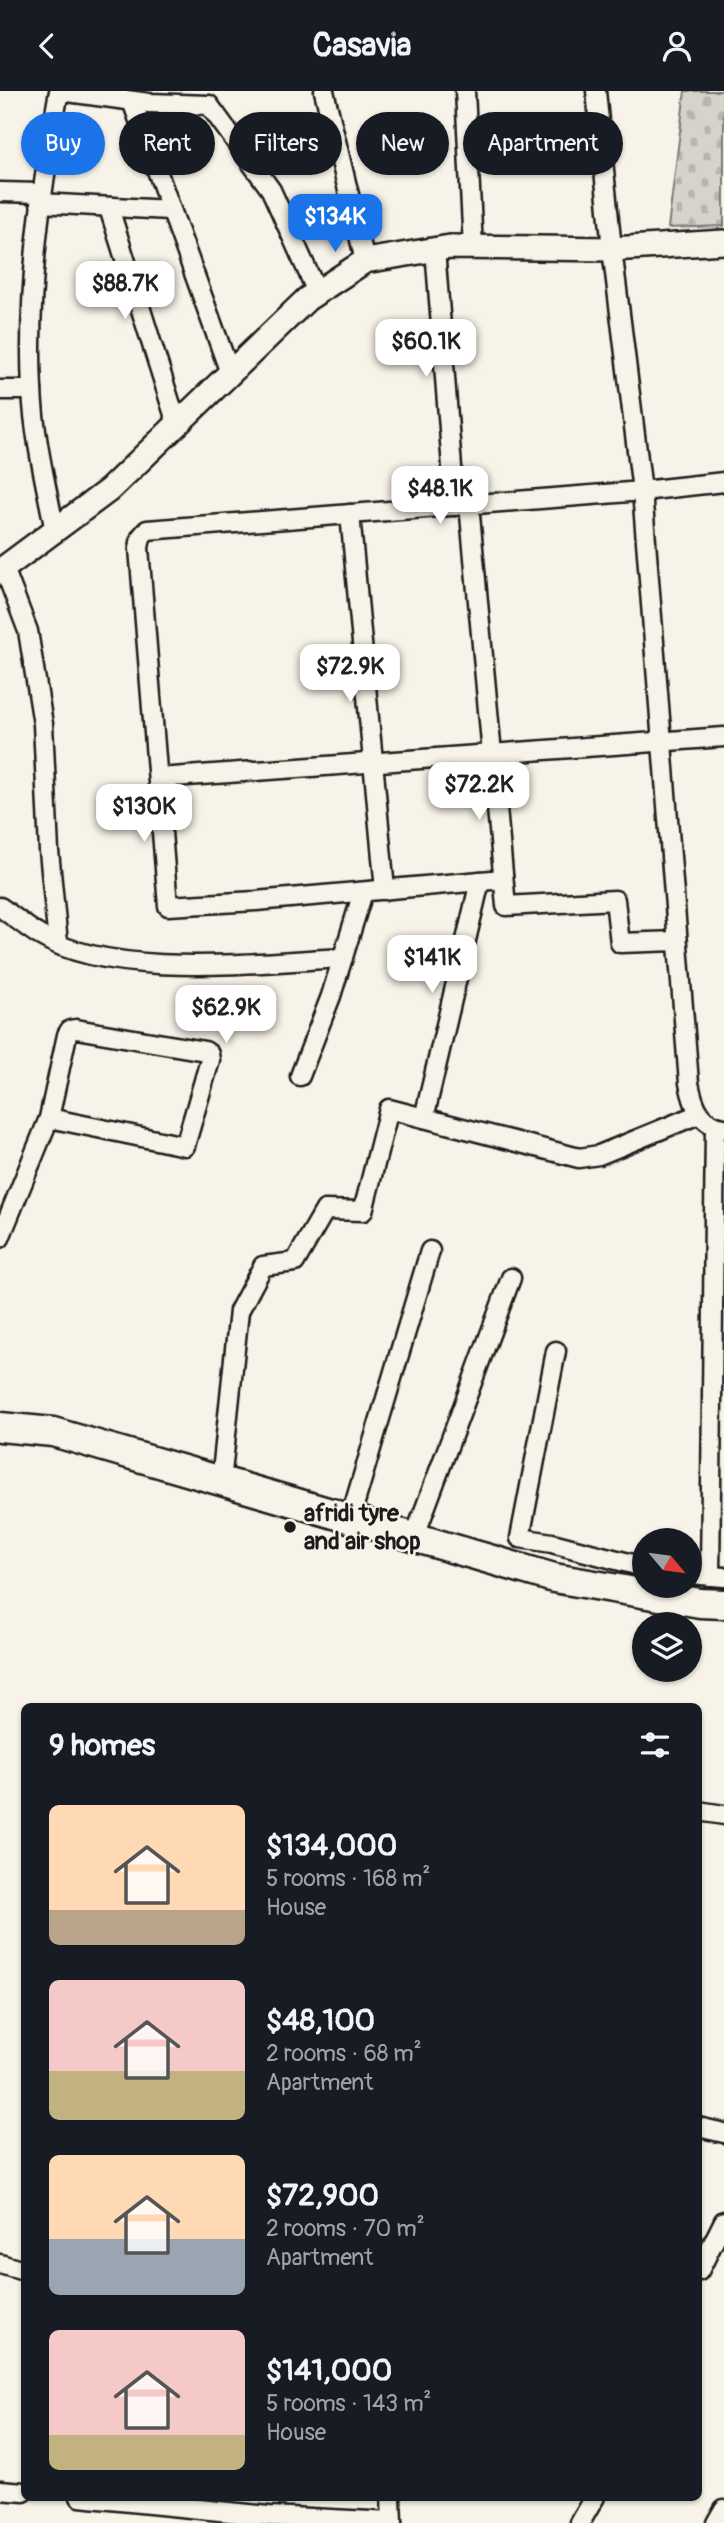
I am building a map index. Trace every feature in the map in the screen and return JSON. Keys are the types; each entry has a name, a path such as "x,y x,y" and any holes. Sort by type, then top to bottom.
{"main road":[{"path":"0,1427 53,1432 554,1577 700,1603 724,1604"}],"street":[{"path":"55,531 38,449 32,390 32,282 40,198 59,91 131,101 209,105 271,190 317,292"},
{"path":"324,91 365,261"},
{"path":"465,91 473,247"},
{"path":"596,91 612,249 642,491 689,1083 699,1114 719,1127 717,1576"},
{"path":"131,101 230,373"},
{"path":"0,193 109,208 169,210"},
{"path":"109,208 177,424"},
{"path":"58,943 49,851 43,724 28,631 2,569 109,489 307,299 365,261 435,249 612,249 724,242"},
{"path":"435,249 506,906 615,900 620,943 677,941"},
{"path":"0,390 32,390"},
{"path":"503,879 168,906 139,548 141,537 147,530 642,491 724,482"},
{"path":"350,514 385,890"},
{"path":"159,778 724,737"},
{"path":"424,1118 480,881"},
{"path":"300,1076 331,996 363,892"},
{"path":"0,907 41,936 91,956 150,964 343,958"},
{"path":"0,1238 49,1118 70,1030 205,1051 209,1054 185,1146 49,1118"},
{"path":"221,1482 239,1311 263,1266 295,1262 325,1210 363,1211 389,1109 579,1158 599,1154 699,1114"},
{"path":"350,1519 430,1251"},
{"path":"414,1538 511,1278"},
{"path":"556,1351 520,1538 552,1543 632,1564"},
{"path":"702,1812 724,1815"},
{"path":"702,2128 724,2133"},
{"path":"702,2263 724,2221"},
{"path":"0,2264 21,2270"},
{"path":"0,2490 21,2492"},
{"path":"120,2501 269,2516 392,2522 391,2501"},
{"path":"580,2523 593,2501"},
{"path":"716,2523 724,2509"}],"green space":[{"path":"685,91 724,91 724,226 668,228"}],"place":[{"name":"afridi tyre and air shop","path":"290,1527"}]}
